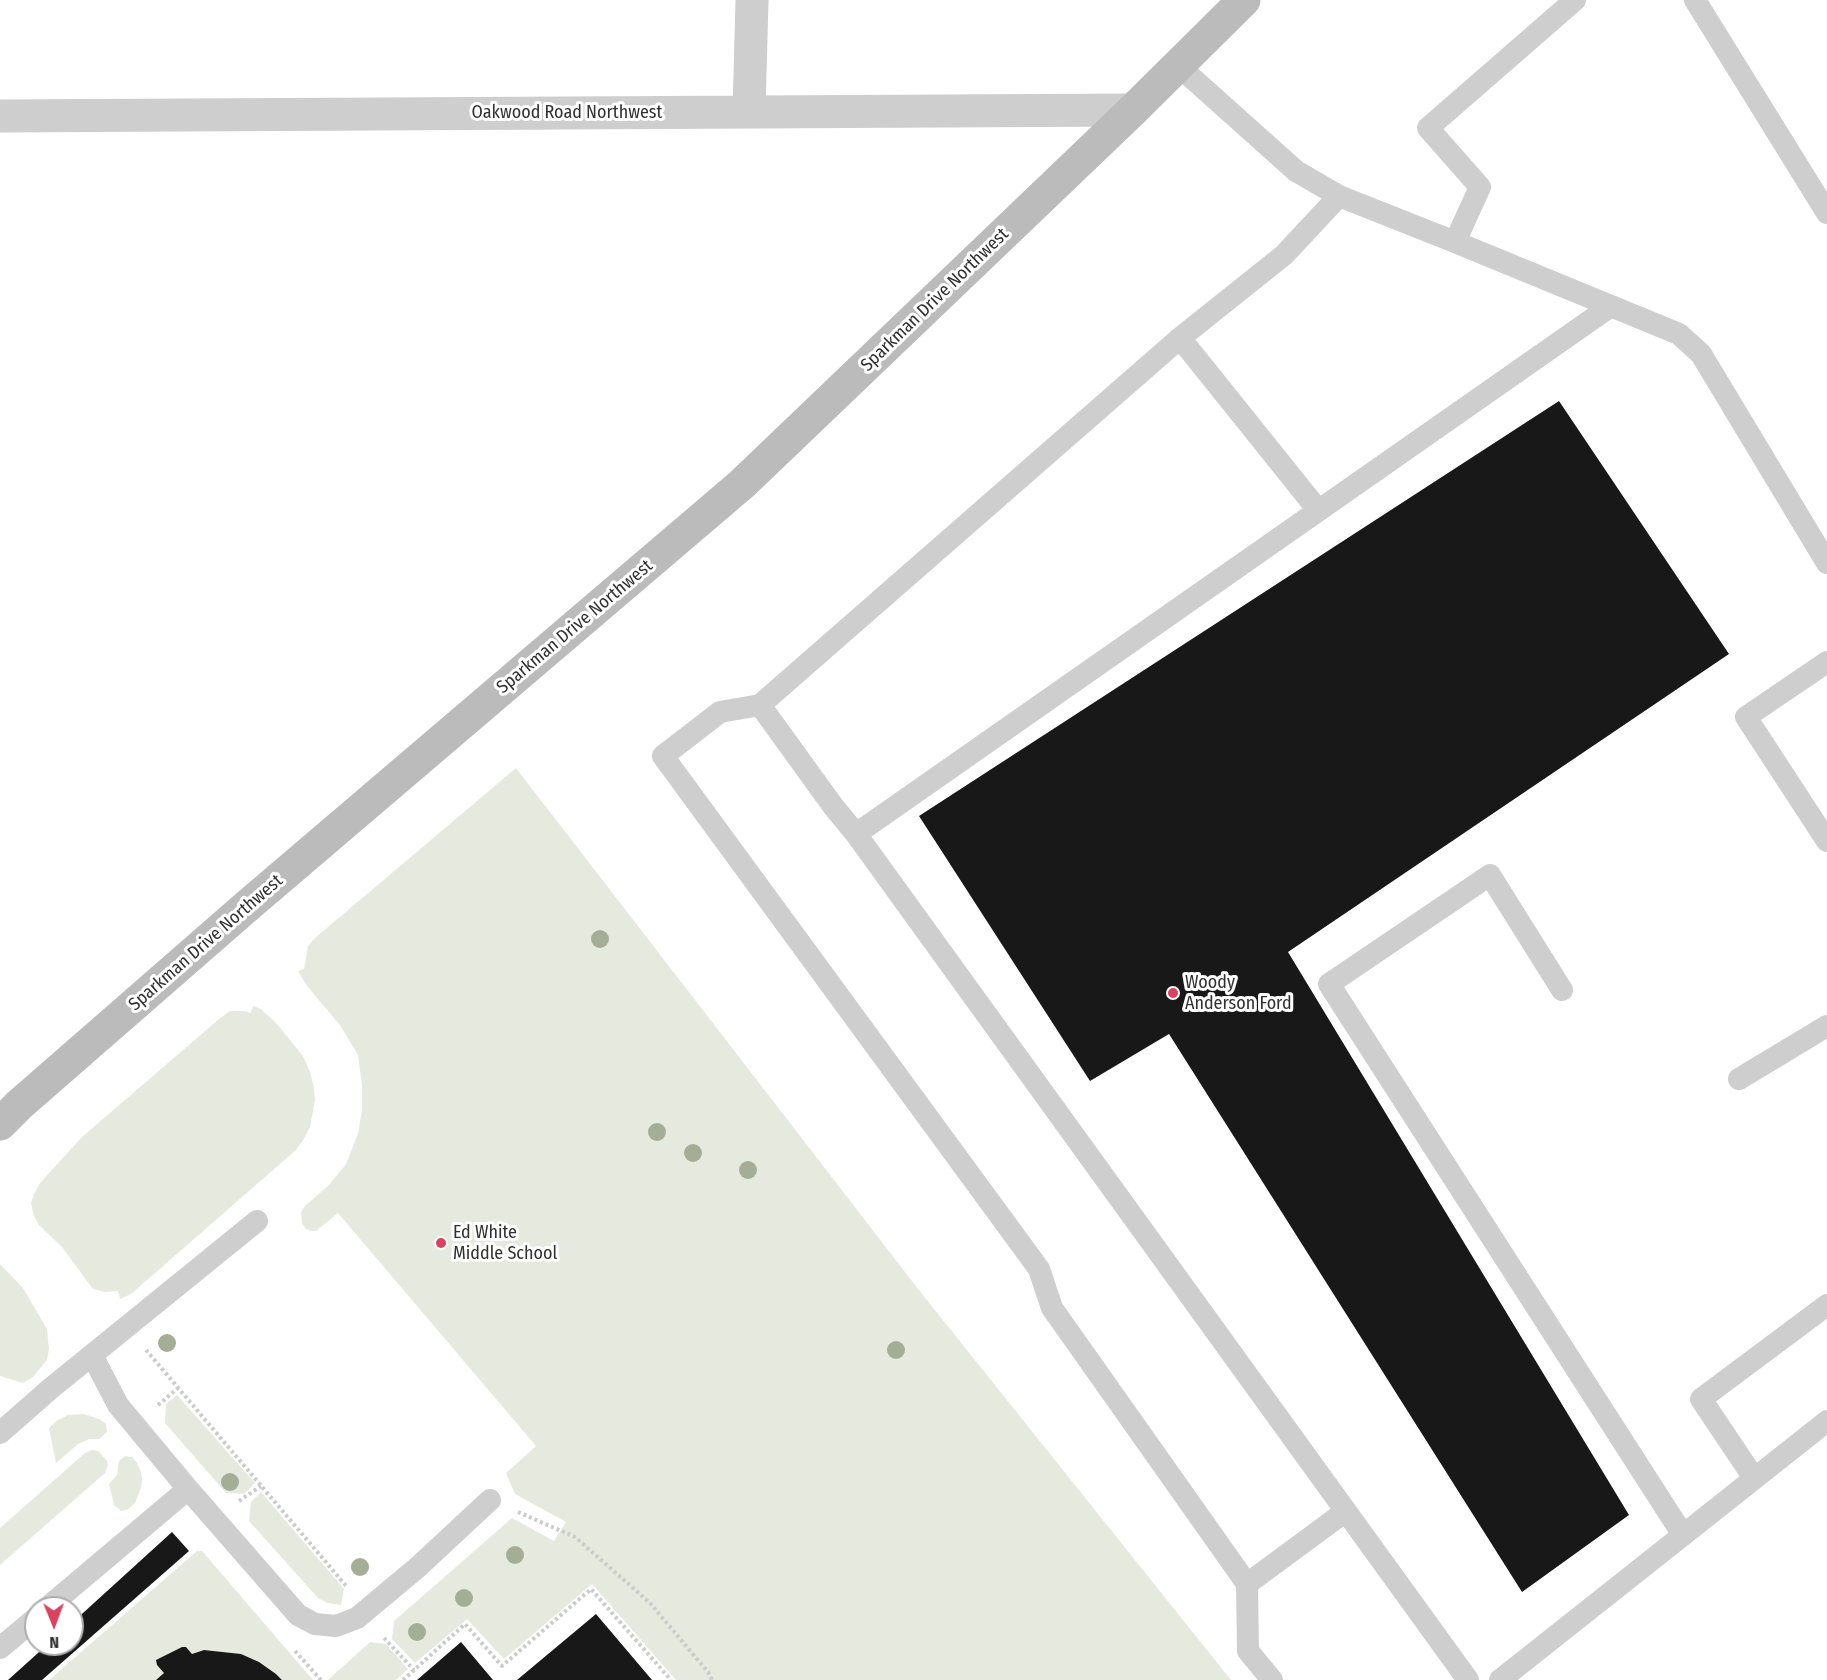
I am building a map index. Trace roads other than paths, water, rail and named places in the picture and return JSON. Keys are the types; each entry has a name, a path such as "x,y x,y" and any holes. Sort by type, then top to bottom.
{"main road":[{"name":"Sparkman Drive Northwest","path":"0,1124 230,921 742,484 1133,110 1244,0"},
{"name":"Sparkman Drive Northwest","path":"1133,110 1262,0"}],"street":[{"path":"749,112 752,0"},
{"name":"Oakwood Road Northwest","path":"0,116 1133,110"}],"lane":[{"path":"1455,242 1480,187 1428,128 1575,0"},
{"path":"1695,0 1827,213"},
{"path":"1182,69 1296,171 1340,196 1680,334 1701,354 1827,563"},
{"path":"1272,1680 1248,1651 1247,1584 1052,1308 1039,1269 663,756 720,712 759,705 1180,338 1284,255 1340,196"},
{"path":"856,834 1611,306"},
{"path":"1180,338 1318,510"},
{"path":"1827,662 1746,717 1827,841"},
{"path":"759,705 856,834 1468,1680"},
{"path":"1562,990 1490,875 1329,984 1683,1535"},
{"path":"1739,1079 1827,1026"},
{"path":"0,1433 256,1221"},
{"path":"1754,1478 1701,1398 1827,1305"},
{"path":"92,1355 118,1406 298,1615 315,1624 336,1626 357,1618 418,1567 490,1500"},
{"path":"1500,1680 1827,1421"},
{"path":"61,1596 188,1489"},
{"path":"1247,1584 1346,1511"},
{"path":"0,1648 24,1628"}],"place":[{"name":"Woody Anderson Ford","path":"1173,993"},
{"name":"Ed White Middle School","path":"441,1243"}]}
